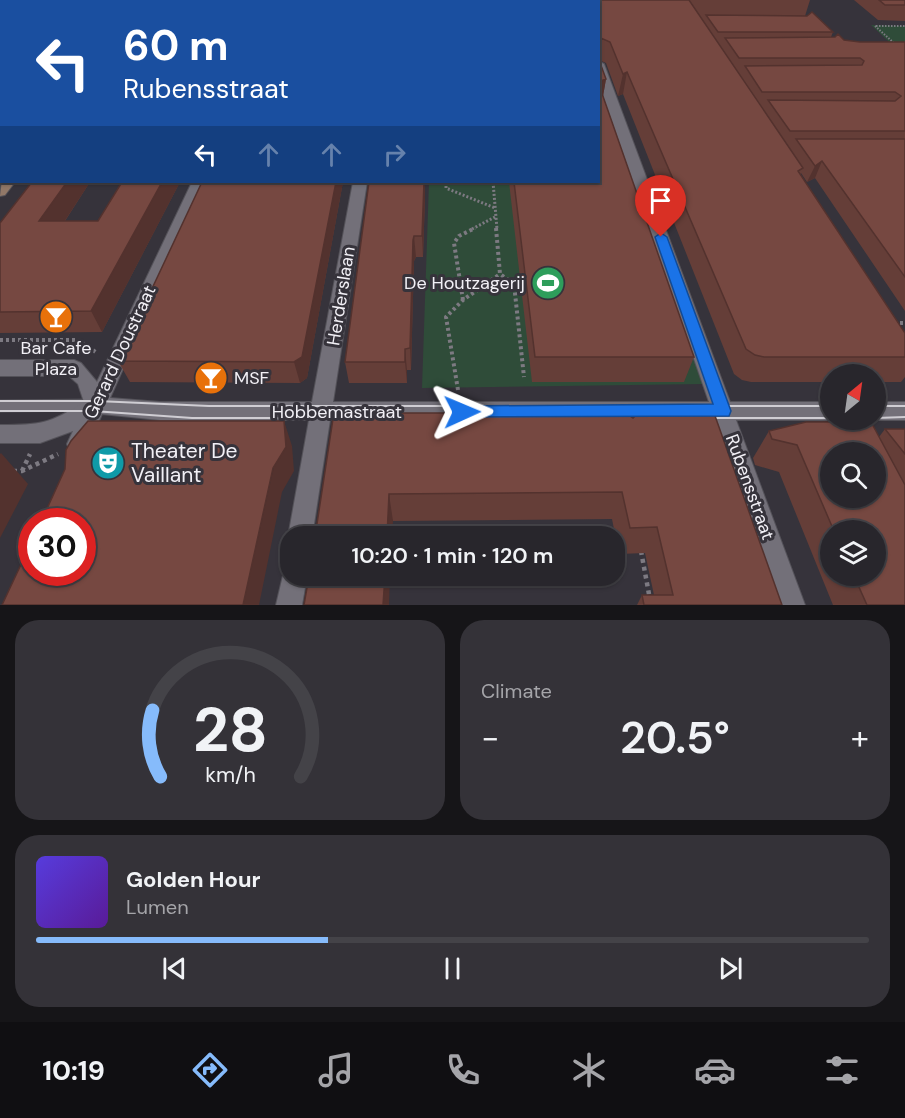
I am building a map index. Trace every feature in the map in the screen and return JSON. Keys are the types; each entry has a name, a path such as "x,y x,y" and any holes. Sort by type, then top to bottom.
{"street":[{"name":"Rubensstraat","path":"600,70 792,605"},
{"name":"Gerard Doustraat","path":"74,454 199,183"},
{"name":"Herderslaan","path":"302,526 360,183"},
{"path":"0,368 74,369 86,380 96,405 65,425 40,434 0,434"},
{"name":"Hobbemastraat","path":"96,405 160,411 820,411"},
{"path":"886,411 905,411"},
{"path":"289,605 292,586"}],"lane":[{"path":"0,406 96,405"}],"path":[{"path":"896,45 875,26 905,26"},
{"path":"446,183 446,188 495,208"},
{"path":"493,183 500,274"},
{"path":"463,300 454,243 459,236 496,217"},
{"path":"462,412 446,317 463,300 500,274"},
{"path":"500,274 514,284 524,377"},
{"path":"889,323 905,323"},
{"path":"11,471 22,471 74,454"},
{"path":"640,547 651,605"}],"green space":[{"path":"871,25 905,26 905,53 901,53"},
{"name":"De Houtzagerij","path":"620,124 703,384 422,388 429,183 600,183 600,177"}],"building":[{"path":"600,0 689,0 803,168 798,171 905,333 905,357 764,357 755,355 746,349 627,72 623,74 610,42 601,38 600,49"},
{"path":"879,0 905,0 905,5 885,5"},
{"path":"812,12 833,32 718,32 706,15 807,16"},
{"path":"838,34 844,40 860,42 905,42 905,131 790,131 768,100 895,101 901,96 895,92 762,92 745,66 862,65 864,61 860,58 739,58 725,38 835,37"},
{"path":"600,63 606,79 600,81"},
{"path":"600,88 694,357 535,357 514,183 600,183"},
{"path":"796,139 905,139 905,277 822,161 815,166"},
{"path":"31,183 66,183 39,221 98,221 121,183 161,183 91,311 0,312 0,223"},
{"path":"202,183 336,183 302,357 294,362 118,361"},
{"path":"369,183 424,183 422,236 414,236 413,240 410,348 405,349 405,362 345,362"},
{"path":"623,411 633,418 640,411 714,413 782,605 644,605 642,595 673,595 657,527 630,528 622,492 389,494 388,526 317,526 333,419 341,413 610,413"},
{"path":"88,421 284,421 286,447 273,468 243,605 2,605 18,571 18,586 96,586 96,508 47,508 65,469 66,450"},
{"path":"806,422 820,422 820,430 875,430 882,442 820,442 820,498 797,445 772,439 769,431"},
{"path":"886,429 905,429 905,454 886,430"},
{"path":"886,450 905,485 905,605 867,605 858,586 886,586 886,520 829,520 824,508 886,508"},
{"path":"307,586 384,586 383,605 304,605"}],"tram line":[{"path":"0,401 97,401 209,406 820,406"},
{"path":"886,406 905,406"},
{"path":"0,411 93,411 192,418 351,418"},
{"path":"886,418 905,417"},
{"path":"699,418 820,418"}],"place":[{"name":"De Houtzagerij","path":"548,283"},
{"name":"Bar Cafe Plaza","path":"56,317"},
{"name":"MSF","path":"211,378"},
{"name":"Theater De Vaillant","path":"108,463"}],"route":[{"path":"462,412 723,411 661,237"}]}
